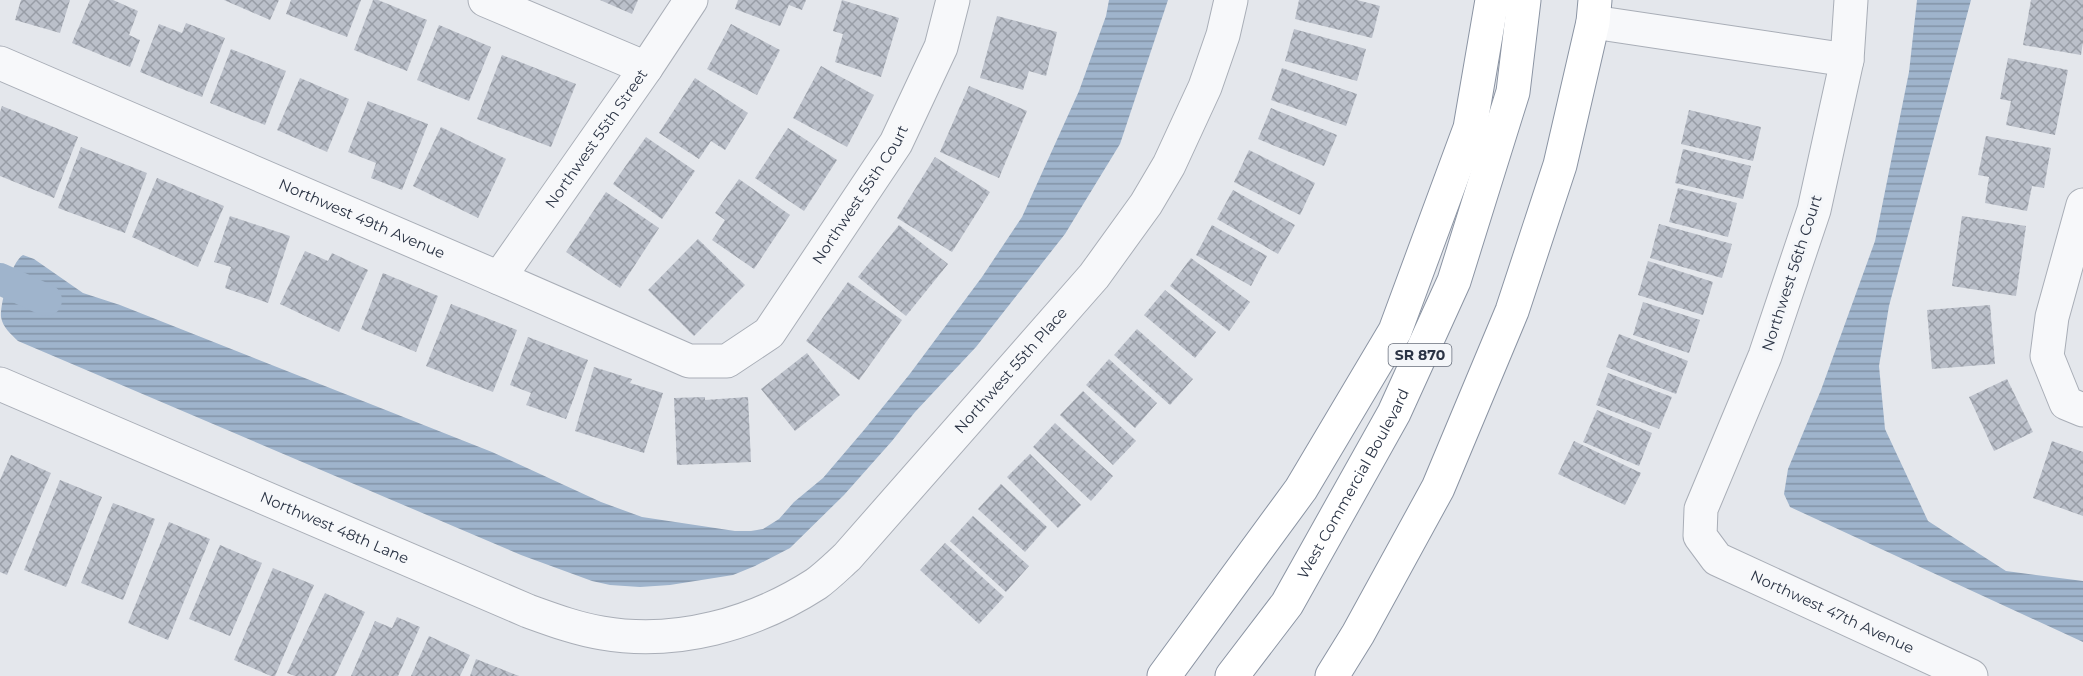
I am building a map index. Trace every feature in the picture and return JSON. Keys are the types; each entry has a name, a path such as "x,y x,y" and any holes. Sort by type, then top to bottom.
{"highway":[{"path":"1164,676 1301,489 1395,331 1470,128 1492,0"},
{"name":"West Commercial Boulevard","path":"1232,676 1287,604 1394,413 1454,281 1513,92 1524,0"},
{"path":"1332,676 1438,488 1512,311 1560,165 1594,11"}],"street":[{"path":"485,0 646,69"},
{"name":"Northwest 55th Street","path":"500,278 646,69 691,0"},
{"name":"Northwest 55th Court","path":"727,361 769,333 896,143 941,47 953,0"},
{"name":"Northwest 55th Place","path":"678,634 717,628 752,617 784,602 825,576 872,531 934,457 1094,276 1146,204 1169,165 1205,87 1223,35 1231,0"},
{"name":"Northwest 56th Court","path":"1700,536 1701,509 1765,356 1814,210 1847,60 1851,0"},
{"path":"1594,11 1847,60"},
{"name":"Northwest 49th Avenue","path":"0,63 689,361 727,361"},
{"path":"2075,406 2047,356 2052,317 2083,205"},
{"name":"Northwest 48th Lane","path":"0,384 528,611 567,625 603,633 638,637 678,634"},
{"name":"Northwest 47th Avenue","path":"1700,536 1717,560 1971,676"}],"water":[{"path":"1109,0 1168,0 1120,144 1065,234 976,347 915,412 844,495 790,548 733,575 670,585 640,587 592,581 521,555 18,341 2,321 1,311 7,284 14,266 23,255 34,259 83,293 120,305 492,452 601,502 642,517 735,531 763,529 779,519 794,502 823,478 864,430 909,375 982,277 1022,217 1079,91 1106,16"},
{"path":"1917,0 1971,0 1889,306 1879,366 1885,429 1928,521 2006,571 2083,581 2083,642 1790,507 1784,494 1788,469 1821,390 1875,241 1909,72"}],"building":[{"path":"21,0 70,0 60,33 15,20"},
{"path":"90,0 113,0 138,11 129,35 140,40 130,67 72,43"},
{"path":"224,0 279,0 270,20"},
{"path":"291,0 361,0 347,37 286,14"},
{"path":"373,0 427,20 407,71 354,50"},
{"path":"600,0 638,0 632,14"},
{"path":"738,0 806,0 802,10 789,5 780,26 735,9"},
{"path":"842,0 899,18 881,77 835,62 843,34 833,31"},
{"path":"1299,0 1357,0 1380,6 1372,38 1295,19"},
{"path":"2031,0 2083,0 2081,55 2023,45"},
{"path":"997,16 1057,32 1046,76 1029,71 1023,90 980,78"},
{"path":"186,23 225,38 202,97 140,72 159,24 182,33"},
{"path":"731,24 780,50 757,95 707,69"},
{"path":"439,25 491,47 469,101 417,80"},
{"path":"1294,29 1366,49 1357,81 1285,61"},
{"path":"231,49 286,71 265,125 210,103"},
{"path":"502,55 576,84 551,147 477,119"},
{"path":"2008,58 2068,70 2055,135 2006,125 2011,101 2000,99"},
{"path":"821,66 874,95 847,147 793,118"},
{"path":"1282,68 1357,94 1346,126 1271,100"},
{"path":"300,78 349,99 327,152 277,130"},
{"path":"695,78 748,113 725,150 711,141 699,159 659,133"},
{"path":"969,86 1027,111 999,178 940,152"},
{"path":"368,101 428,124 402,190 371,178 376,163 348,152"},
{"path":"2,106 78,137 54,198 0,176 0,112"},
{"path":"1271,108 1337,135 1324,166 1258,139"},
{"path":"1689,110 1761,127 1753,161 1681,144"},
{"path":"441,127 506,159 478,218 413,186"},
{"path":"788,128 837,160 804,211 755,178"},
{"path":"1986,136 2051,148 2044,188 2032,186 2027,211 1985,203 1989,177 1978,175"},
{"path":"646,137 695,171 662,219 613,184"},
{"path":"81,147 147,173 125,233 58,208"},
{"path":"1683,149 1751,166 1743,199 1675,183"},
{"path":"1249,150 1315,183 1300,215 1234,182"},
{"path":"935,157 990,192 952,252 897,218"},
{"path":"157,178 224,206 198,267 132,237"},
{"path":"739,179 790,215 754,269 712,240 725,220 715,213"},
{"path":"1678,188 1737,203 1728,237 1669,222"},
{"path":"1233,190 1295,225 1278,254 1217,219"},
{"path":"606,192 659,228 620,288 566,252"},
{"path":"230,216 290,236 268,303 225,288 231,267 214,262"},
{"path":"1962,216 2026,226 2016,296 1952,286"},
{"path":"1659,224 1732,244 1722,278 1650,258"},
{"path":"899,225 948,264 906,316 858,277"},
{"path":"1212,225 1267,256 1251,286 1196,255"},
{"path":"698,239 745,285 694,336 648,290"},
{"path":"305,251 328,261 332,253 368,270 339,332 280,304"},
{"path":"1191,258 1250,302 1229,331 1170,286"},
{"path":"1648,261 1713,282 1703,315 1638,295"},
{"path":"383,273 438,296 416,352 361,329"},
{"path":"848,282 902,320 859,380 806,341"},
{"path":"1165,290 1216,332 1195,358 1144,315"},
{"path":"1643,302 1700,320 1689,353 1633,335"},
{"path":"451,304 517,330 493,392 426,366"},
{"path":"1990,305 1995,364 1932,369 1927,310"},
{"path":"1137,329 1193,379 1170,405 1114,355"},
{"path":"1619,334 1688,361 1676,394 1606,367"},
{"path":"528,337 588,360 566,419 526,405 531,393 510,385"},
{"path":"807,353 840,395 795,431 761,389"},
{"path":"1109,359 1157,403 1135,428 1086,385"},
{"path":"594,367 632,379 630,383 663,393 644,453 575,431"},
{"path":"1608,373 1672,397 1659,429 1596,405"},
{"path":"2007,379 2033,432 1994,451 1969,397"},
{"path":"1083,391 1136,441 1113,465 1060,415"},
{"path":"705,397 705,400 748,397 751,462 677,465 674,398"},
{"path":"1597,410 1652,433 1639,466 1583,442"},
{"path":"1055,423 1113,476 1091,501 1033,447"},
{"path":"1574,441 1641,473 1625,505 1558,474"},
{"path":"2052,441 2083,452 2083,516 2033,498"},
{"path":"1030,454 1081,505 1058,528 1007,477"},
{"path":"11,455 51,473 7,575 0,572 0,480"},
{"path":"60,480 102,497 66,587 24,570"},
{"path":"1001,484 1047,527 1025,552 978,509"},
{"path":"113,503 155,519 123,600 81,583"},
{"path":"973,516 1029,566 1006,592 950,541"},
{"path":"169,522 210,539 168,640 128,623"},
{"path":"945,543 1004,597 979,624 920,570"},
{"path":"220,545 262,563 230,636 189,619"},
{"path":"273,568 314,585 275,676 271,676 234,660"},
{"path":"325,593 365,612 335,676 295,676 287,673"},
{"path":"397,617 420,627 398,676 351,676 375,621 392,628"},
{"path":"429,636 470,655 460,676 411,676"},
{"path":"476,659 519,676 470,676"}],"waterway":[{"path":"0,279 46,300"}]}
